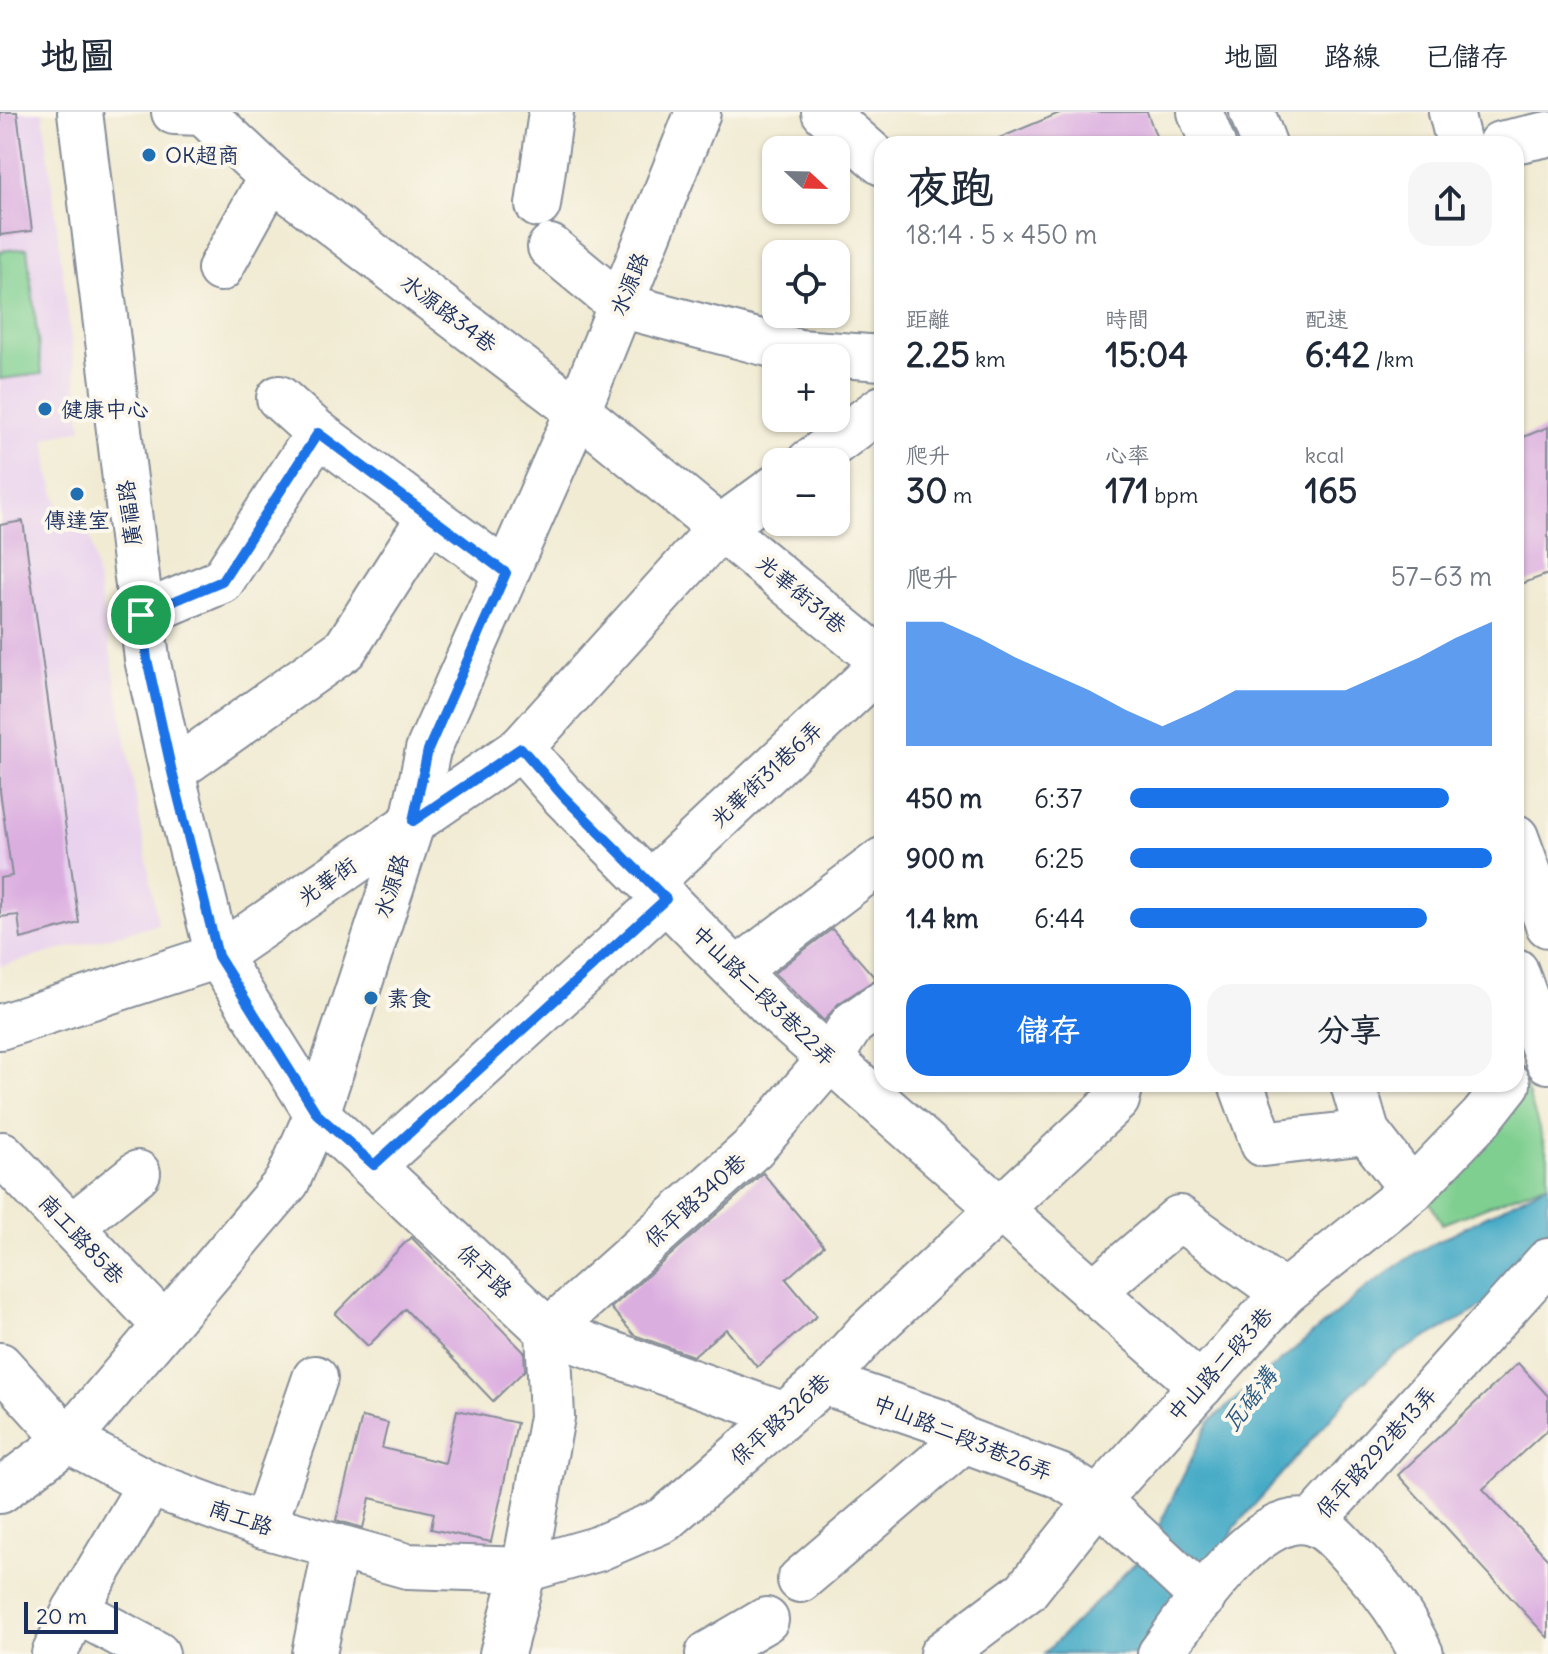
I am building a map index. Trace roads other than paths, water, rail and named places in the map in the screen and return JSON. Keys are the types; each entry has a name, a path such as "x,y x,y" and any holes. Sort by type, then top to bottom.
{"street":[{"name":"廣福路","path":"80,112 147,659 218,956"},
{"name":"水源路34巷","path":"194,112 271,177 578,411 721,527"},
{"path":"538,205 551,112"},
{"name":"水源路","path":"0,1491 68,1440 287,1182 317,1114 413,821 428,750 578,411 698,112"},
{"path":"824,112 869,142"},
{"path":"1200,112 1210,136"},
{"path":"1252,112 1261,136"},
{"path":"1451,112 1457,136"},
{"path":"220,269 271,177"},
{"path":"550,247 620,305 799,352 874,357"},
{"path":"279,398 318,433 506,573"},
{"path":"828,448 874,414"},
{"path":"141,615 222,581 318,433"},
{"name":"光華街","path":"0,1027 218,956 521,748 721,527 762,497"},
{"path":"172,772 345,649 430,516"},
{"name":"光華街31巷","path":"721,527 874,656"},
{"name":"光華街31巷6弄","path":"374,1165 658,891 874,671"},
{"name":"中山路二段3巷22弄","path":"521,748 563,796 779,1014 1201,1386"},
{"path":"1524,859 1548,925"},
{"path":"737,970 874,866"},
{"name":"保平路","path":"218,956 317,1114 548,1331"},
{"path":"1524,1000 1538,1052"},
{"name":"保平路340巷","path":"548,1331 753,1148 830,1059 852,1024 874,1009"},
{"path":"999,1210 1117,1100 1119,1092"},
{"path":"1244,1092 1263,1144 1367,1132"},
{"path":"1355,1092 1367,1132 1412,1190"},
{"name":"中山路二段3巷","path":"942,1654 1026,1591 1098,1500 1284,1293 1412,1190 1502,1092"},
{"name":"南工路85巷","path":"0,1155 164,1325"},
{"path":"71,1227 138,1173"},
{"name":"保平路326巷","path":"524,1570 597,1549 664,1520 823,1382 866,1334 999,1210"},
{"path":"1093,1292 1179,1218 1284,1293"},
{"name":"保平路292巷13弄","path":"1160,1654 1224,1570 1253,1541 1274,1527 1298,1522 1312,1523 1548,1261"},
{"path":"502,1654 524,1570 552,1417 548,1331 785,1415"},
{"name":"南工路","path":"0,1365 68,1440 150,1484 264,1526 407,1566 524,1570"},
{"path":"264,1526 315,1378"},
{"name":"中山路二段3巷26弄","path":"823,1382 938,1421 964,1440 1060,1476 1098,1500 1203,1598"},
{"path":"800,1580 964,1440"},
{"path":"54,1654 75,1610 150,1484"},
{"path":"1312,1523 1333,1535 1376,1581 1421,1654"},
{"path":"314,1654 336,1546"},
{"path":"75,1610 157,1654"}],"water":[{"name":"瓦磘溝","path":"1548,1184 1548,1277 1515,1289 1391,1357 1355,1390 1235,1527 1208,1583 1150,1654 1044,1654 1146,1552 1210,1421 1366,1288 1417,1252"}],"place":[{"name":"OK超商","path":"149,155"},
{"name":"健康中心","path":"45,409"},
{"name":"傳達室","path":"77,494"},
{"name":"素食","path":"371,998"}]}
